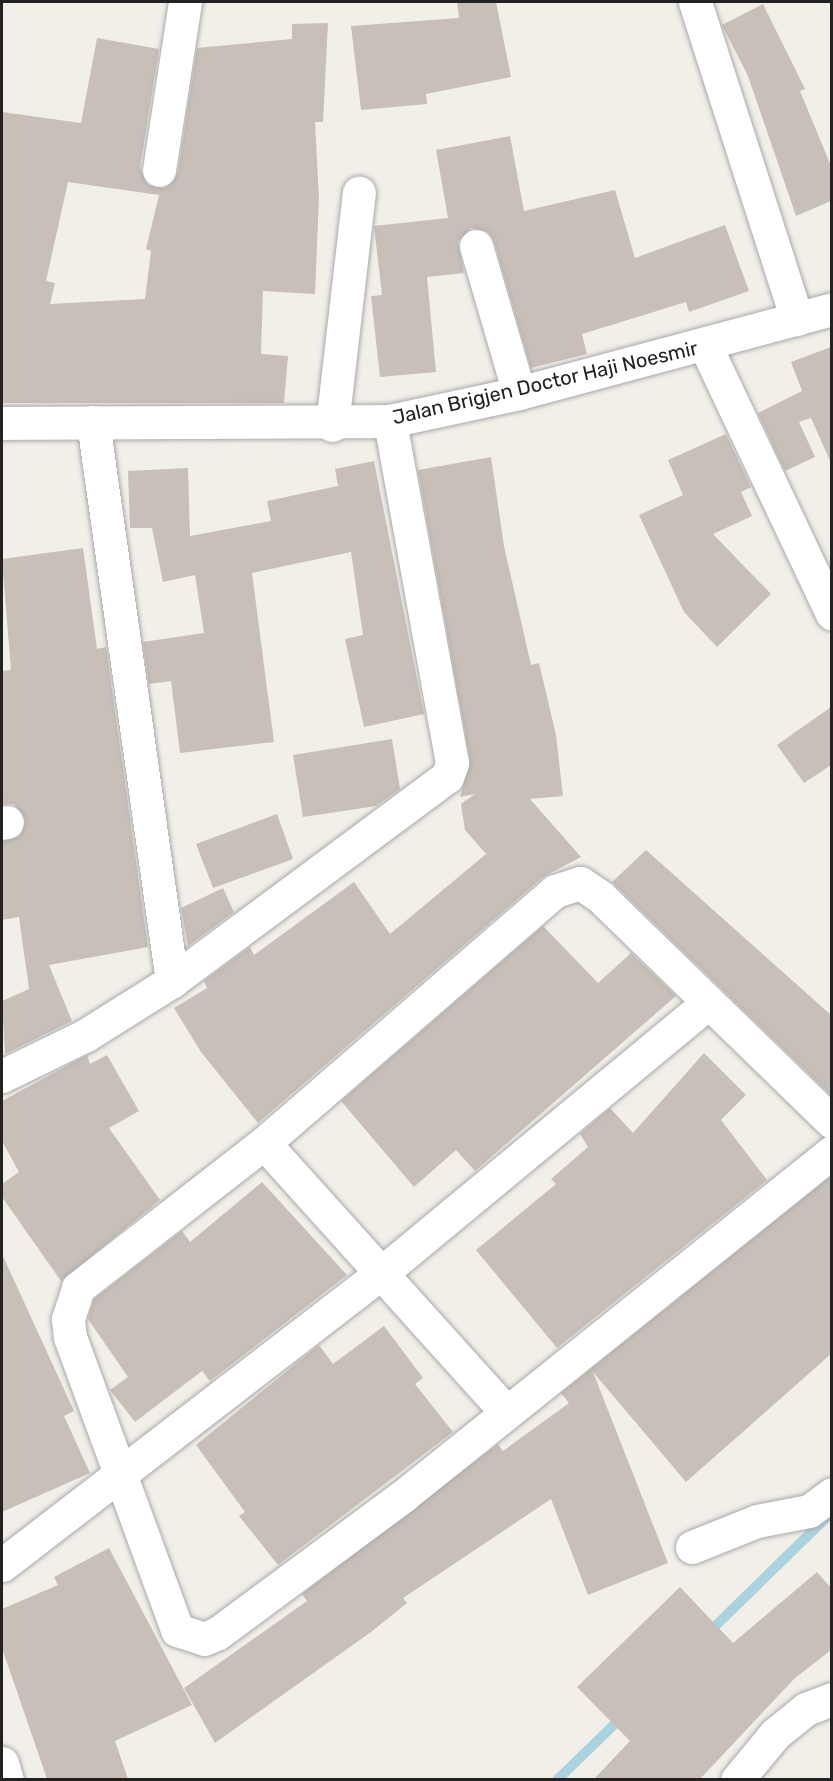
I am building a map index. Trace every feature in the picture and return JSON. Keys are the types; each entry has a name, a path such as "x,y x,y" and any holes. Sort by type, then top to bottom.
{"street":[{"path":"159,170 185,2"},
{"path":"695,2 797,319"},
{"path":"332,425 359,193"},
{"path":"476,246 519,393"},
{"name":"Jalan Brigjen Doctor Haji Noesmir","path":"2,423 332,425 390,422 519,393 705,345 831,309"},
{"path":"705,345 831,614"},
{"path":"93,422 172,981"},
{"path":"2,1076 86,1035 172,981 447,777 452,763 390,422"},
{"path":"831,1122 601,897 580,883 567,883 264,1143 88,1277 71,1302 70,1337 177,1630 204,1639 403,1496 831,1152"},
{"path":"2,1564 123,1477 379,1275 708,1003"},
{"path":"264,1143 379,1275 506,1412"},
{"path":"692,1547 757,1521 809,1511 831,1494"},
{"path":"737,1779 775,1734 806,1709 831,1699"},
{"path":"2,1763 7,1779"}],"building":[{"path":"457,2 496,2 511,77 426,94 427,104 361,110 351,26 459,18"},
{"path":"763,4 805,89 800,91 831,166 831,201 796,216 748,76 722,25"},
{"path":"328,23 323,122 315,122 319,198 315,294 263,291 261,354 288,356 284,403 2,403 2,112 81,123 97,38 159,49 140,168 148,185 165,188 178,173 197,48 292,39 292,24","holes":["68,182 159,195 146,249 151,251 145,299 50,304 55,283 46,281"]},
{"path":"510,136 524,211 615,190 635,258 725,225 749,291 689,312 686,302 582,334 587,354 531,368 494,241 488,232 471,228 458,242 464,273 427,277 436,372 380,377 371,296 382,295 374,226 448,218 436,150"},
{"path":"831,347 831,463 811,418 799,422 815,457 785,471 758,413 802,391 791,362"},
{"path":"726,434 751,487 741,492 752,516 713,534 771,594 717,647 684,612 639,515 683,495 668,460"},
{"path":"491,457 504,546 531,665 539,663 556,735 563,796 530,799 581,857 543,877 258,1123 201,1052 174,1008 207,988 204,981 250,947 254,955 354,882 390,934 486,854 465,830 461,804 475,794 460,797 470,760 418,470"},
{"path":"374,461 424,714 364,727 345,639 363,635 351,552 252,573 274,742 180,753 171,681 149,684 143,642 204,633 195,575 163,582 152,528 130,528 128,471 188,468 190,536 271,521 267,501 338,486 335,469"},
{"path":"83,548 97,649 106,647 148,947 49,965 72,1021 5,1054 2,1001 29,989 19,917 2,920 2,841 20,836 25,819 14,804 2,804 2,671 11,670 2,559"},
{"path":"831,707 831,765 804,783 777,745"},
{"path":"392,739 400,789 376,806 303,817 293,755"},
{"path":"277,814 293,859 213,888 196,844"},
{"path":"646,850 831,1015 831,1095 612,882"},
{"path":"223,888 234,912 188,946 181,908"},
{"path":"543,926 598,983 631,953 676,996 475,1171 456,1150 414,1187 341,1101"},
{"path":"704,1053 746,1095 721,1120 767,1180 557,1348 476,1250 556,1184 551,1179 588,1147 580,1134 610,1108 633,1133"},
{"path":"87,1055 90,1064 107,1055 139,1111 109,1128 160,1200 61,1281 2,1197 2,1184 19,1172 2,1141 2,1101"},
{"path":"831,1176 831,1354 686,1482 593,1372 668,1563 588,1595 551,1499 403,1598 407,1603 371,1632 215,1743 184,1688 307,1601 302,1594 498,1444 503,1451 569,1403 561,1393"},
{"path":"262,1182 347,1275 210,1381 202,1371 135,1422 110,1390 128,1377 88,1319 94,1299 182,1231 190,1242"},
{"path":"2,1254 74,1411 64,1416 90,1473 2,1512"},
{"path":"384,1326 423,1378 415,1384 453,1432 278,1565 239,1516 245,1512 196,1445 319,1345 333,1364"},
{"path":"109,1548 192,1705 115,1741 128,1779 47,1779 2,1648 2,1609 58,1585 54,1577"},
{"path":"817,1572 831,1588 831,1650 794,1679 700,1779 594,1779 630,1741 577,1687 680,1587 733,1643"}],"waterway":[{"path":"706,1635 830,1514"},
{"path":"557,1780 624,1715"}]}
